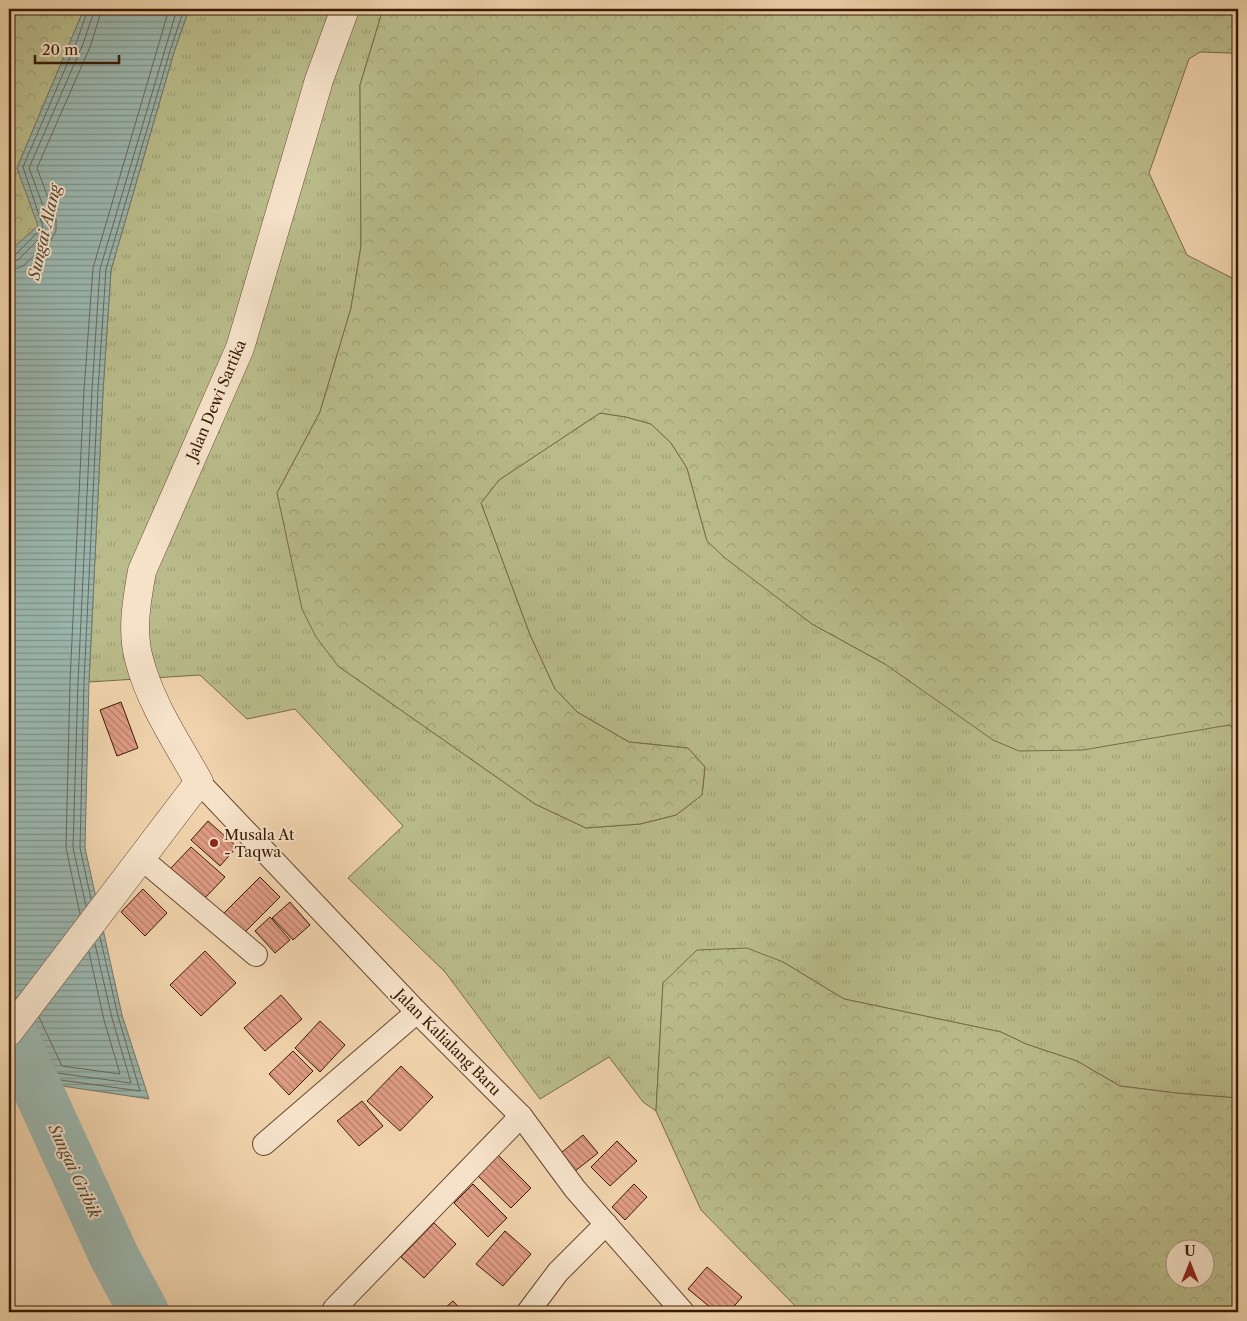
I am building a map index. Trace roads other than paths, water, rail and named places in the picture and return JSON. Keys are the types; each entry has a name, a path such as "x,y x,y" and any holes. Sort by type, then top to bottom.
{"street":[{"name":"Jalan Dewi Sartika","path":"199,782 152,699 138,657 136,602 142,571 240,348 320,80 345,9"},
{"path":"9,1032 107,906 199,782"},
{"name":"Jalan Kalialang Baru","path":"199,782 417,1012 521,1116 575,1189 683,1312"},
{"path":"142,859 256,955"},
{"path":"264,1144 417,1012"},
{"path":"334,1309 521,1116"},
{"path":"528,1312 558,1272 606,1224"}],"water":[{"name":"Sungai Alang","path":"84,9 189,9 174,52 111,270 103,391 89,682 85,848 122,1015 149,1099 49,1084 9,997 9,255 15,246 38,226 17,168"}],"waterway":[{"name":"Sungai Gribik","path":"9,1027 114,1256 144,1312"}],"place":[{"name":"Musala At - Taqwa","path":"214,843"}]}
